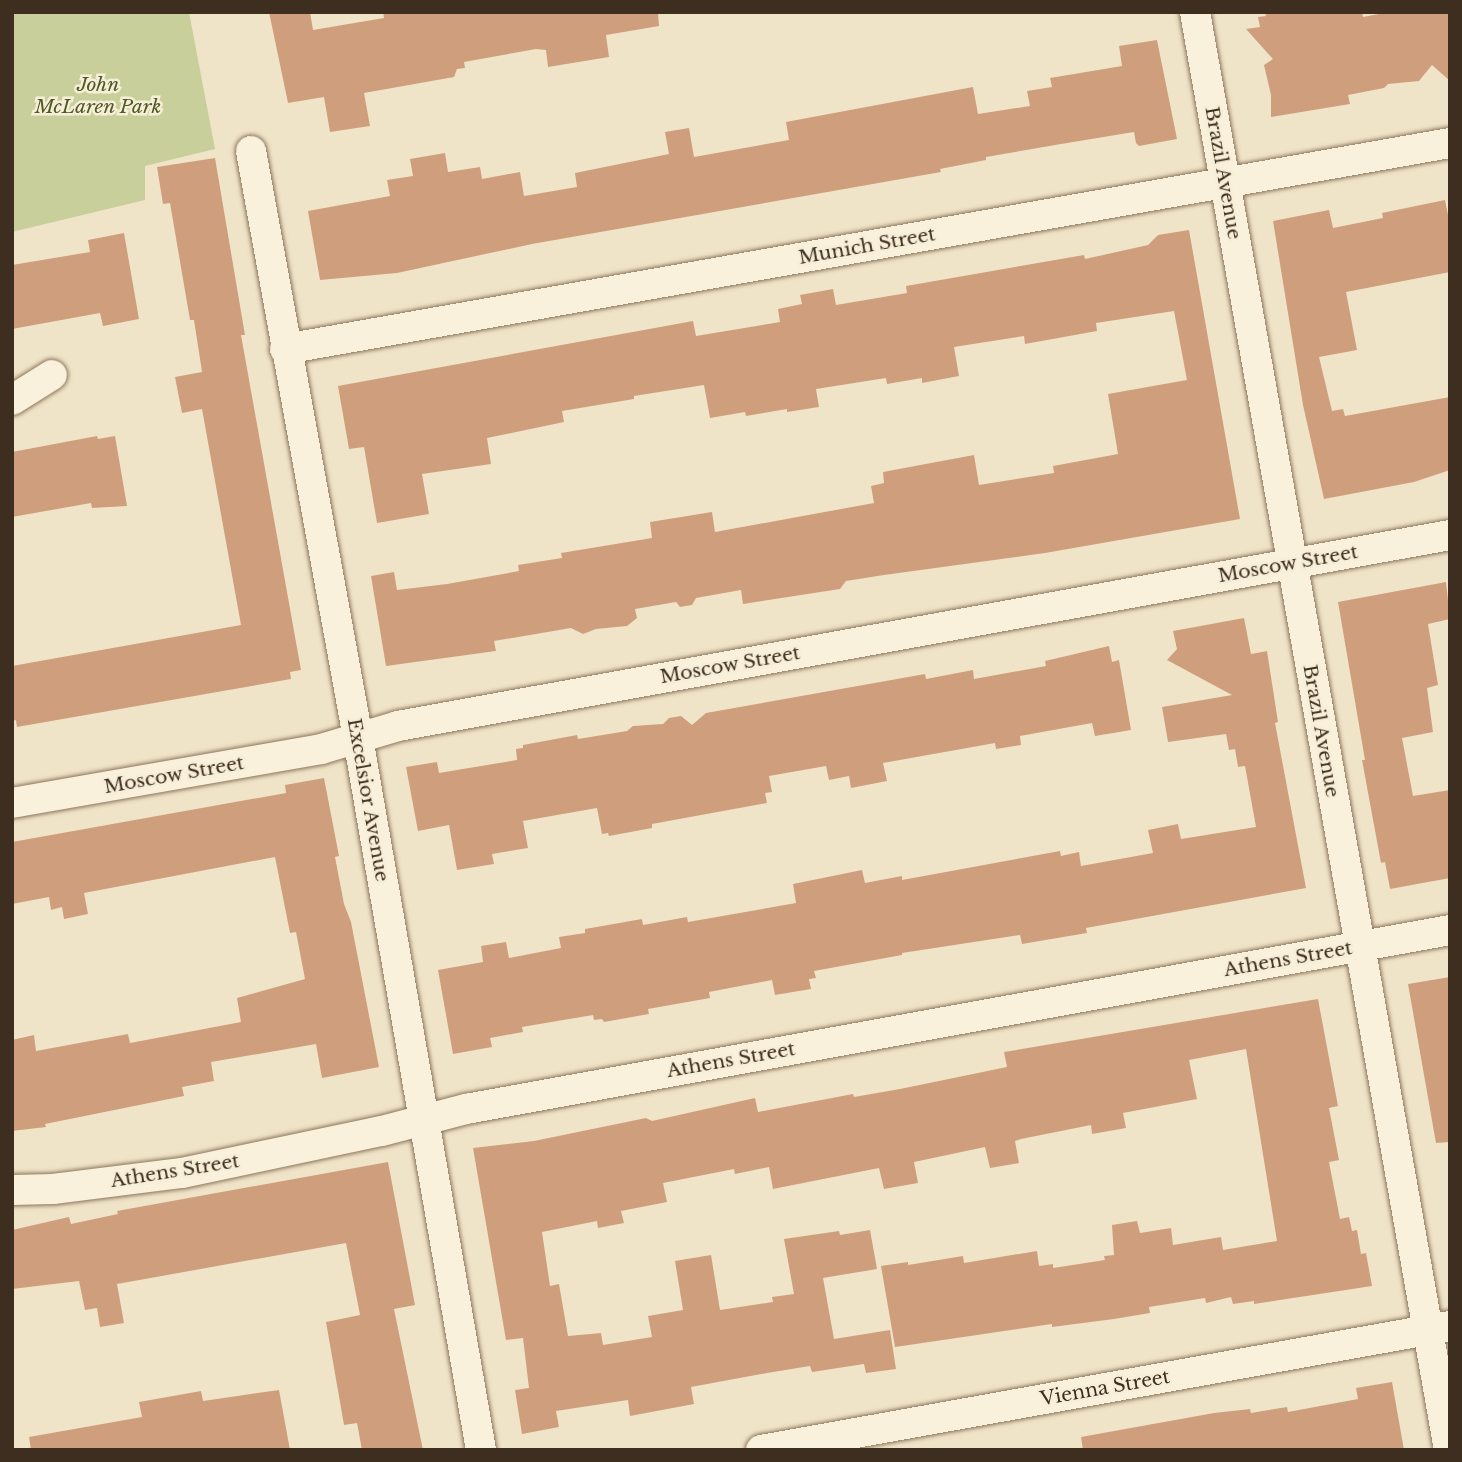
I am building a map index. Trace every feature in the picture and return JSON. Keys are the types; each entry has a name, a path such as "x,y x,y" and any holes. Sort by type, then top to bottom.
{"street":[{"name":"Brazil Avenue","path":"1195,12 1358,947 1439,1328 1449,1450"},
{"name":"Munich Street","path":"285,349 1450,143"},
{"name":"Excelsior Avenue","path":"251,151 358,738 481,1450"},
{"path":"12,400 52,375"},
{"name":"Moscow Street","path":"12,803 321,750 398,726 1450,535"},
{"name":"Athens Street","path":"12,1190 53,1189 182,1173 479,1106 1450,930"},
{"name":"Vienna Street","path":"761,1450 1439,1328"}],"green space":[{"name":"John McLaren Park","path":"12,12 189,12 215,149 145,166 145,200 12,232"}],"building":[{"path":"269,12 310,12 313,30 384,18 383,12 658,12 659,26 606,35 609,57 548,67 546,50 536,49 464,62 465,68 457,69 454,77 364,93 370,126 330,132 324,97 288,103"},
{"path":"1265,12 1362,12 1363,17 1389,12 1450,12 1450,81 1432,65 1419,81 1388,84 1384,88 1348,95 1350,104 1271,117 1271,95 1264,65 1273,59 1246,29 1260,27 1258,17 1266,16"},
{"path":"1157,40 1177,139 1139,146 1134,132 1061,144 986,157 986,160 940,169 941,172 532,244 397,273 320,280 308,211 390,196 387,180 413,176 410,159 445,153 448,172 480,167 482,179 520,172 524,196 577,187 575,173 669,154 665,132 689,128 694,157 789,140 786,122 973,87 978,114 1030,106 1027,91 1052,87 1050,78 1122,66 1119,46"},
{"path":"215,158 245,335 241,335 301,670 290,672 291,679 17,727 16,720 12,721 12,666 241,625 202,409 182,413 175,377 202,372 194,320 190,320 170,203 163,204 157,167"},
{"path":"1445,200 1450,225 1450,272 1346,292 1357,350 1319,357 1332,411 1343,409 1345,416 1450,397 1450,470 1414,482 1324,499 1303,405 1273,221 1329,210 1333,228 1383,218 1382,213"},
{"path":"1189,230 1240,519 1045,553 846,581 840,589 743,604 741,590 696,598 692,605 680,607 676,602 635,609 637,618 627,626 596,629 583,634 571,628 494,641 496,651 386,666 371,576 394,572 397,590 447,584 519,571 518,565 562,558 561,553 652,538 650,522 712,512 715,532 874,503 871,486 884,483 883,472 974,455 979,485 1054,473 1053,466 1118,454 1108,394 1187,380 1174,311 1096,323 1097,331 1025,344 1024,336 954,347 959,376 922,383 922,378 887,384 886,378 816,389 819,407 746,416 745,412 710,418 704,385 634,396 634,399 562,411 564,422 487,438 491,464 422,474 429,514 377,523 364,447 349,449 338,386 693,321 696,336 780,322 778,309 802,304 800,295 833,289 836,305 907,293 906,286 1084,255 1085,259 1148,245 1158,235"},
{"path":"124,233 139,319 103,326 100,313 12,329 12,265 90,252 88,240"},
{"path":"97,436 98,439 115,436 127,506 92,508 91,503 12,517 12,452"},
{"path":"1446,582 1450,619 1428,624 1438,685 1427,688 1433,732 1402,738 1413,796 1450,790 1450,878 1390,889 1385,862 1381,863 1362,760 1365,760 1338,602"},
{"path":"1244,618 1251,654 1267,651 1278,722 1275,723 1306,888 1086,928 1087,933 1022,944 1020,935 902,953 814,971 816,978 809,979 811,989 775,995 772,980 709,992 710,998 648,1009 649,1014 604,1022 602,1019 594,1020 593,1015 522,1027 523,1032 490,1038 492,1047 453,1054 438,970 483,962 481,946 506,942 509,958 561,948 559,937 585,933 585,929 642,919 643,925 687,917 688,922 796,903 793,884 862,870 865,883 902,876 902,880 1060,851 1061,856 1079,852 1081,866 1153,853 1148,830 1178,824 1181,839 1256,827 1245,766 1238,767 1235,749 1229,750 1226,734 1168,742 1162,707 1232,695 1167,660 1177,649 1173,631"},
{"path":"1109,646 1112,662 1119,660 1131,730 1095,736 1092,723 1020,736 1021,745 996,749 995,743 883,763 887,781 851,788 849,776 829,780 826,766 769,776 772,792 765,793 767,803 652,824 652,828 609,836 608,833 602,834 597,808 523,821 528,848 492,854 494,864 457,870 449,825 418,831 406,767 437,762 439,773 517,760 516,749 523,748 523,745 577,735 578,739 627,731 633,726 663,724 669,718 681,716 692,725 706,713 925,674 926,679 973,670 974,679 1046,666 1045,661"},
{"path":"324,778 339,856 335,857 344,904 351,922 379,1067 322,1078 316,1044 211,1062 214,1081 182,1087 184,1096 45,1124 46,1127 12,1131 12,1040 34,1035 36,1051 128,1034 130,1043 241,1022 237,998 305,979 296,932 290,933 275,857 84,893 88,914 64,919 62,907 51,910 49,897 12,904 12,842 286,793 285,785"},
{"path":"1450,977 1450,1142 1436,1143 1408,984"},
{"path":"1318,999 1338,1106 1329,1108 1339,1160 1329,1162 1340,1219 1349,1217 1352,1231 1357,1230 1361,1254 1366,1253 1372,1286 1254,1304 1254,1301 1233,1304 1231,1297 1206,1303 1205,1298 1149,1307 1150,1313 1114,1319 1052,1327 1052,1324 895,1347 881,1266 908,1262 908,1265 963,1256 964,1263 1037,1251 1039,1266 1053,1264 1053,1268 1105,1260 1104,1256 1114,1255 1112,1225 1137,1221 1140,1233 1171,1228 1173,1245 1221,1237 1223,1250 1277,1241 1246,1049 1189,1060 1197,1099 1123,1113 1126,1128 1092,1134 1091,1125 1015,1141 1019,1163 990,1168 985,1147 914,1162 918,1183 884,1189 879,1168 773,1189 769,1167 735,1174 734,1169 663,1183 667,1202 621,1211 624,1223 598,1228 597,1221 542,1232 550,1286 559,1284 568,1336 601,1333 603,1345 652,1337 648,1316 683,1310 675,1261 711,1255 720,1310 773,1302 772,1297 794,1294 784,1239 839,1231 840,1235 870,1230 877,1269 823,1278 834,1339 890,1330 896,1369 866,1373 864,1364 812,1372 810,1366 767,1373 691,1387 694,1404 630,1416 628,1400 556,1411 559,1427 522,1434 515,1390 529,1388 523,1338 506,1340 473,1148 534,1141 646,1118 652,1121 755,1098 758,1112 853,1094 854,1097 900,1089 1007,1067 1004,1052"},
{"path":"388,1162 415,1305 394,1309 423,1450 362,1450 357,1423 344,1425 326,1322 360,1315 346,1243 117,1284 124,1323 100,1327 97,1308 85,1310 79,1281 12,1289 12,1230 69,1217 71,1224 118,1214 117,1211"},
{"path":"1392,1382 1404,1450 1083,1450 1081,1437 1214,1413 1250,1409 1251,1413 1287,1407 1288,1412 1358,1399 1356,1388"},
{"path":"279,1390 290,1450 31,1450 29,1437 142,1417 139,1402 201,1391 203,1401"}]}
